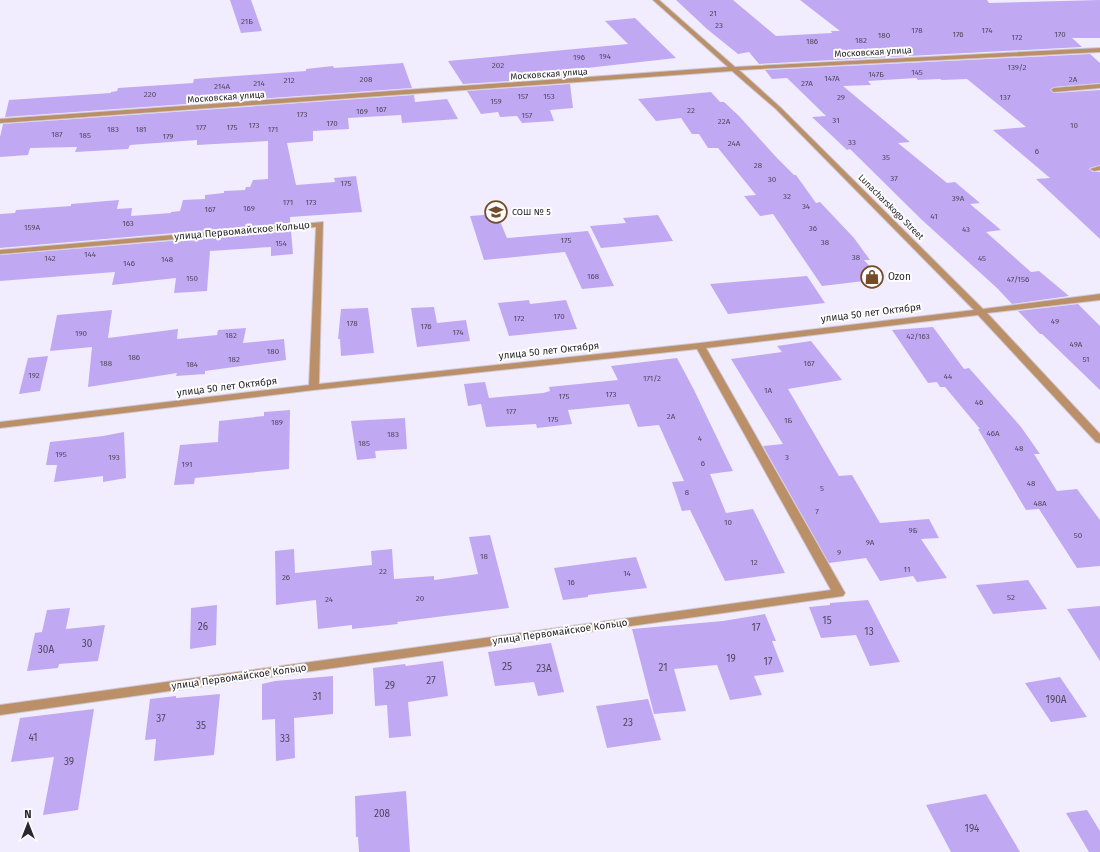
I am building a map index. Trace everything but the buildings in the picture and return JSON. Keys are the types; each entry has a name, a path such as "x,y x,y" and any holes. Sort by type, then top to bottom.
{"street":[{"name":"Lunacharskogo Street","path":"656,0 778,108 980,311 1100,440"},
{"name":"Московская улица","path":"0,121 770,66 1100,50"},
{"path":"1054,90 1100,86"},
{"name":"улица Первомайское Кольцо","path":"0,252 320,224 314,387"},
{"name":"улица 50 лет Октября","path":"0,425 314,387 700,346 1100,297"},
{"name":"улица Первомайское Кольцо","path":"0,710 839,593 700,346"}],"place":[{"name":"СОШ № 5","path":"496,212"},
{"name":"Ozon","path":"872,277"}]}
